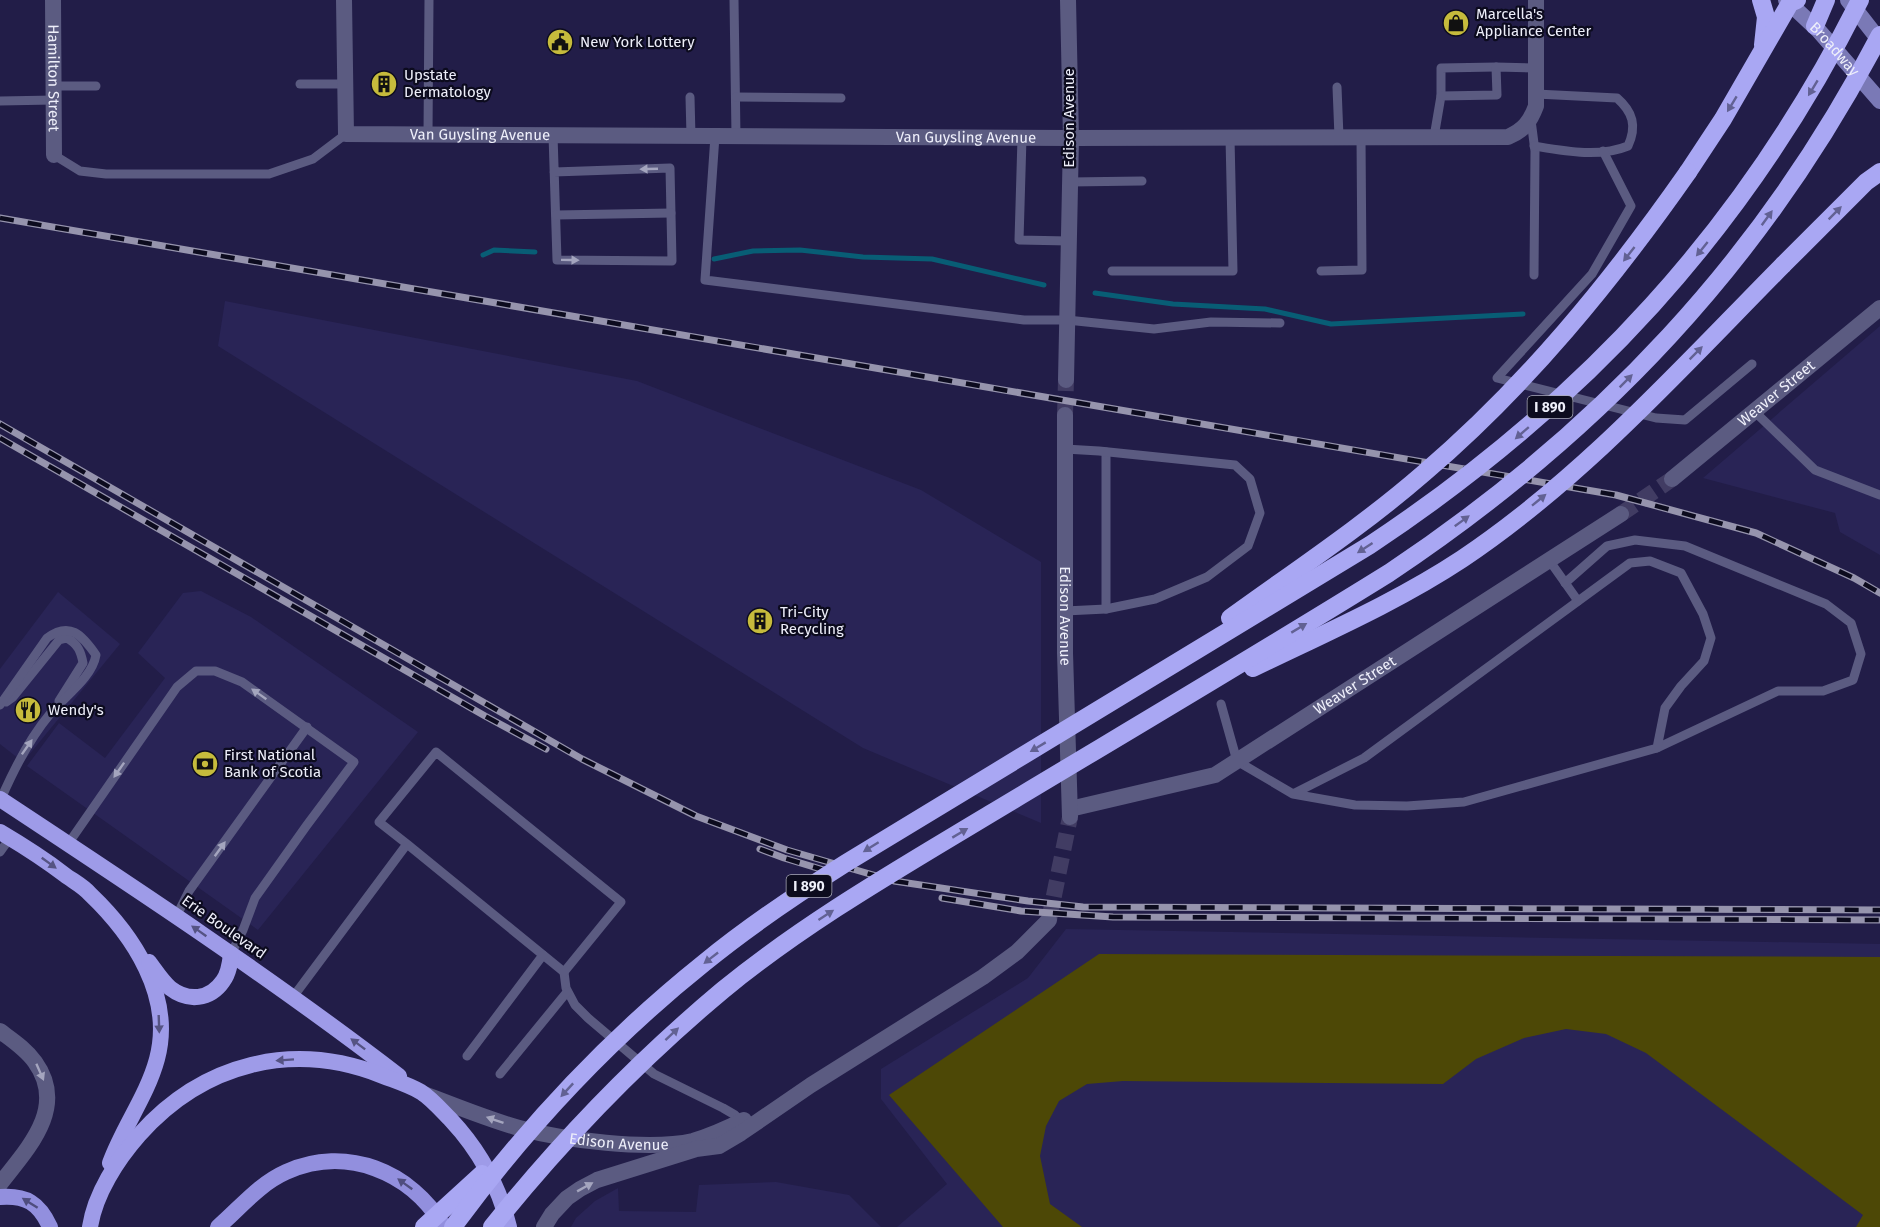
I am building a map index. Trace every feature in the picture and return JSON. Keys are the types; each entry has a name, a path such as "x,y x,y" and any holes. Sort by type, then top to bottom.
{"highway":[{"path":"1761,0 1766,16 1761,53"},
{"path":"1815,26 1826,0"},
{"name":"I 890","path":"453,1227 532,1128 571,1086 649,1010 749,928 855,857 1332,569 1407,520 1480,467 1560,399 1649,309 1719,226 1793,120 1841,40 1860,0"},
{"path":"1124,695 1357,526 1417,479 1461,440 1524,378 1565,333 1629,253 1688,172 1723,119 1791,1"},
{"name":"I 890","path":"492,1227 595,1109 637,1067 724,989 769,955 863,891 1350,597 1426,548 1500,494 1541,460 1646,361 1687,317 1752,238 1821,138 1880,35"},
{"path":"1857,191 1880,158"},
{"path":"1141,723 1402,594 1481,545 1583,464 1857,191 1880,172"},
{"name":"Erie Boulevard","path":"1,799 177,915 293,997 421,1093"},
{"path":"5,835 89,892 170,988 185,996 197,998 212,993 223,981 228,971 231,954"},
{"path":"90,1227 96,1203 120,1139 147,1087 158,1057 160,1028 157,997 146,967 130,941"},
{"path":"96,1203 133,1142 153,1119 198,1085 251,1065 281,1060 309,1059 368,1070 421,1093 449,1118 480,1156 504,1205 509,1227"},
{"path":"424,1227 532,1128"},
{"path":"500,1227 525,1187"}],"main road":[{"path":"1848,0 1880,41"},
{"name":"Broadway","path":"1791,1 1880,101"},
{"path":"218,1227 252,1195 285,1172 327,1161 369,1165 389,1173 409,1186 425,1201 444,1227"},
{"path":"0,1197 24,1198 37,1206 50,1227"}],"street":[{"name":"Hamilton Street","path":"52,0 54,155"},
{"path":"344,0 346,134"},
{"name":"Edison Avenue","path":"1066,380 1071,138 1068,0"},
{"path":"1531,120 1536,106 1536,0"},
{"name":"Van Guysling Avenue","path":"346,134 1022,138 1508,137 1521,131 1531,120"},
{"name":"Weaver Street","path":"1671,479 1880,309"},
{"name":"Edison Avenue","path":"1065,415 1065,611 1070,813"},
{"name":"Weaver Street","path":"1070,813 1215,775 1621,514"},
{"name":"Edison Avenue","path":"544,1227 552,1214 567,1198 597,1180 696,1149 718,1146 745,1124 983,977 1017,952 1049,920"},
{"path":"0,1031 22,1048 37,1065 46,1089 47,1104 45,1120 38,1132 0,1184"},
{"name":"Edison Avenue","path":"421,1093 518,1128 598,1141 652,1144 692,1141 745,1124"}],"lane":[{"path":"428,134 429,0"},
{"path":"734,0 736,136"},
{"path":"1441,96 1497,95 1496,67"},
{"path":"1434,137 1441,96 1441,68 1536,68"},
{"path":"300,84 345,84"},
{"path":"0,101 96,86"},
{"path":"1337,87 1339,137"},
{"path":"1534,146 1565,152 1616,151 1628,146 1632,136 1632,117 1627,106 1617,98 1536,94"},
{"path":"690,97 691,136"},
{"path":"736,97 842,98"},
{"path":"1531,120 1534,146 1534,274"},
{"path":"54,155 80,171 106,174 269,174 313,159 346,134"},
{"path":"553,135 554,172 556,215 557,260 672,261 670,168 554,172"},
{"path":"715,136 705,280 1024,320 1067,320 1154,329 1211,322 1280,323"},
{"path":"1321,271 1362,270 1361,137"},
{"path":"1022,138 1019,240 1069,241"},
{"path":"1112,271 1233,271 1230,138"},
{"path":"1603,152 1630,206 1592,274 1497,378 1656,418 1685,420 1752,364"},
{"path":"1070,182 1142,181"},
{"path":"556,215 671,213"},
{"path":"1755,411 1815,470 1880,495"},
{"path":"1065,449 1235,465 1250,479 1260,513 1248,546 1207,577 1155,599 1106,609 1065,611"},
{"path":"1106,452 1106,609"},
{"path":"1221,705 1237,761 1293,794 1355,805 1407,806 1464,802 1657,748 1778,691 1823,691 1852,680 1861,654 1851,623 1826,604 1685,546 1635,540 1607,546 1566,583"},
{"path":"1549,560 1578,601"},
{"path":"1293,794 1365,758 1630,563 1650,561 1681,573 1703,614 1711,638 1704,661 1665,708 1657,748"},
{"path":"0,706 13,697 59,640 67,638 74,642 81,651 83,663 16,763 1,799"},
{"path":"68,844 177,687 196,671 215,671 242,682 354,762 255,898 231,954"},
{"path":"177,915 189,891 307,727"},
{"path":"564,972 621,902 436,752 379,822 564,972 567,992 575,1005 654,1074 723,1108 745,1124"},
{"path":"0,852 5,835"},
{"path":"293,997 407,844"},
{"path":"467,1056 543,955"},
{"path":"500,1074 567,992"}],"shaded area":[{"name":"Tri-City Recycling","path":"225,301 637,381 921,490 1041,562 1041,823 863,748 218,346"},
{"path":"1880,326 1880,555 1840,532 1835,513 1703,478"},
{"path":"201,591 251,617 418,732 258,930 27,766 59,723 105,758 165,678 138,653 183,593"},
{"path":"58,592 120,644 23,762 0,744 0,669"},
{"path":"1066,929 1880,944 1880,1227 897,1227 947,1184 881,1099 881,1069 1028,978"},
{"path":"1099,954 1880,957 1880,1227 1856,1227 1863,1215 1646,1053 1606,1034 1566,1029 1524,1038 1476,1059 1443,1084 1123,1081 1087,1084 1059,1101 1046,1126 1040,1156 1050,1204 1082,1227 1003,1227 889,1095"},
{"path":"776,1182 849,1195 881,1227 571,1227 576,1218 595,1201 618,1188 619,1211 696,1212 699,1185"}],"waterway":[{"path":"483,255 494,250 535,252"},
{"path":"714,259 753,251 800,250 863,257 932,259 1044,285"},
{"path":"1095,293 1173,304 1265,309 1331,324 1523,314"}],"tunnel":[{"path":"1065,415 1066,380"},
{"path":"1621,514 1672,479"},
{"path":"1049,920 1070,817"}],"railway":[{"path":"0,218 1616,495 1756,533 1854,578 1880,593"},
{"path":"0,424 582,759 696,816 787,850 894,881 1083,907 1880,910"},
{"path":"0,438 546,749"},
{"path":"760,849 837,874"},
{"path":"942,898 1021,911 1113,917 1880,920"}],"place":[{"name":"Marcella's Appliance Center","path":"1456,23"},
{"name":"New York Lottery","path":"560,42"},
{"name":"Upstate Dermatology","path":"384,84"},
{"name":"Tri-City Recycling","path":"760,621"},
{"name":"Wendy's","path":"28,710"},
{"name":"First National Bank of Scotia","path":"205,764"}]}
